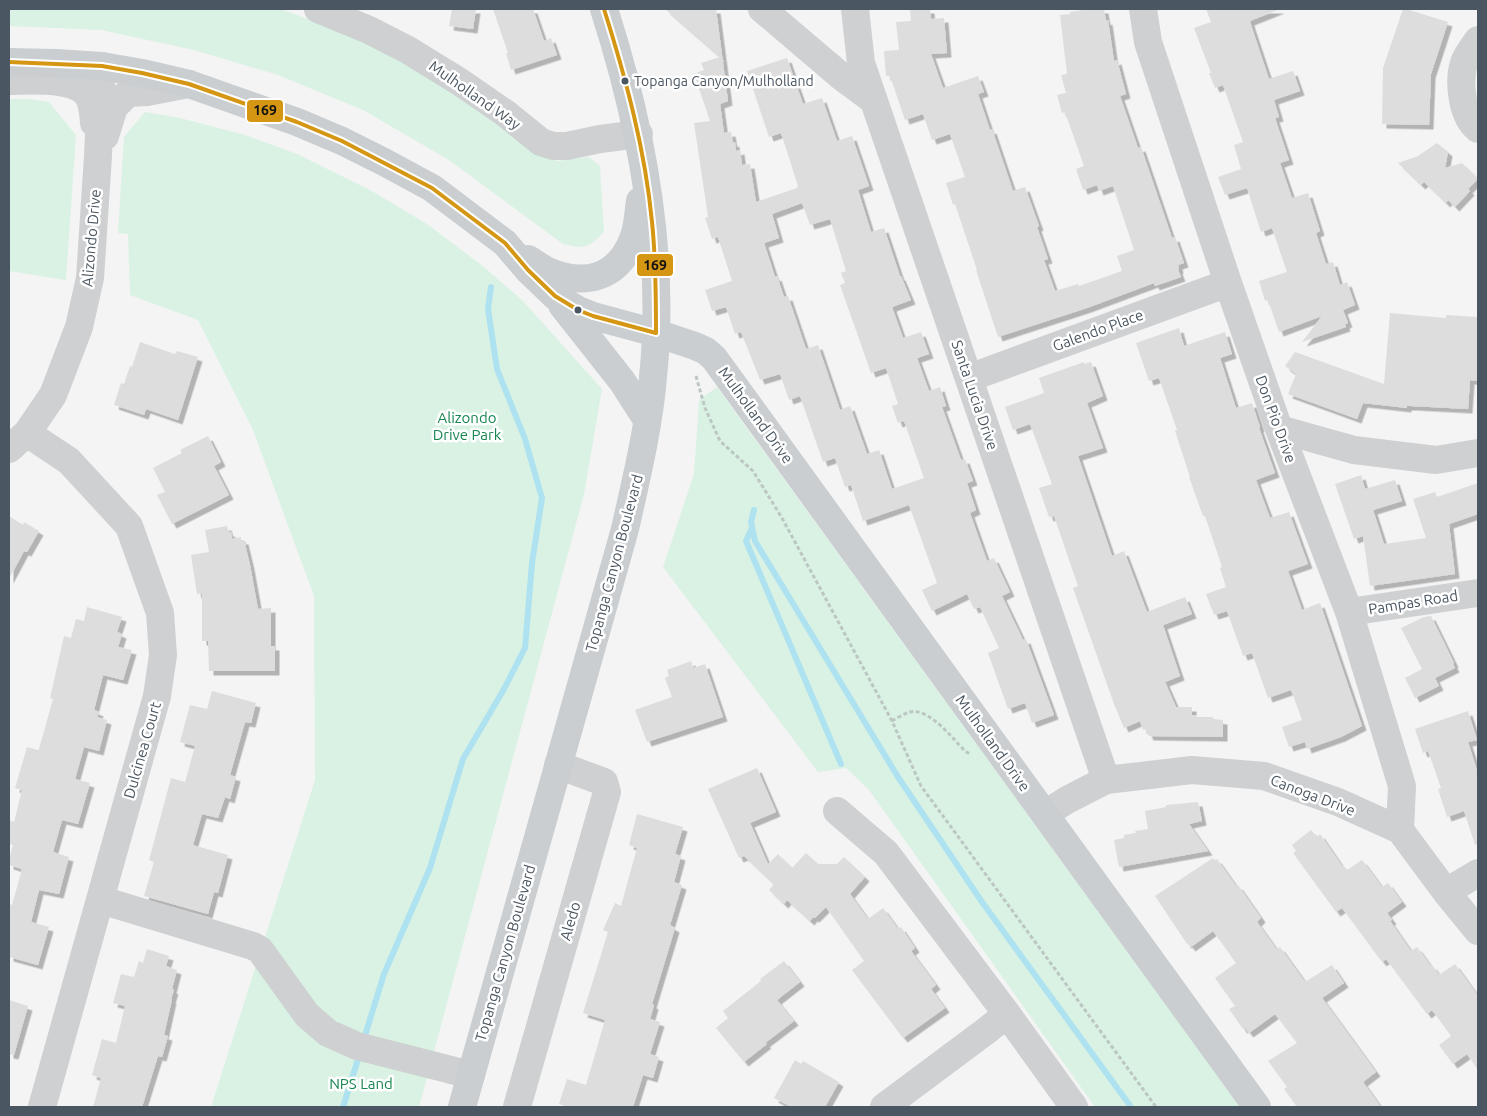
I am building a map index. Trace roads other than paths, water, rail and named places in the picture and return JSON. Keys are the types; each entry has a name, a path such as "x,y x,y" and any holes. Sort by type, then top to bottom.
{"main road":[{"name":"Topanga Canyon Boulevard","path":"462,1107 626,529 637,478 653,378 656,333 656,270 651,205 639,134 604,9"},
{"name":"Mulholland Drive","path":"9,62 102,66 142,73 189,84 297,122 342,141 432,188 505,243 528,270 555,296 578,310 593,316 656,333 706,351 714,358 1257,1107"},
{"path":"505,243 546,270 566,277 583,279 610,271 624,259 634,238 644,167"},
{"path":"555,296 622,381 647,420"}],"street":[{"name":"Mulholland Way","path":"318,9 369,30 408,50 460,82 541,142 553,146 567,146 639,134"},
{"path":"762,9 842,77 873,100"},
{"name":"Santa Lucia Drive","path":"855,9 861,63 873,100 1106,780"},
{"name":"Don Pio Drive","path":"1143,9 1148,42 1228,283 1279,429 1348,612 1402,786 1400,830"},
{"path":"1478,40 1464,62 1461,82 1464,108 1474,126 1478,129"},
{"name":"Alizondo Drive","path":"18,441 53,395 79,327 90,278 102,66"},
{"path":"9,81 48,81 69,84 85,92 92,104 98,156"},
{"path":"98,156 114,107 128,93 147,92 189,84"},
{"name":"Galendo Place","path":"969,378 1228,283"},
{"path":"1279,429 1354,450 1436,460 1478,453"},
{"name":"Dulcinea Court","path":"18,441 69,461 129,526 160,613 163,655 158,696 42,1107"},
{"name":"Pampas Road","path":"1348,612 1478,593"},
{"name":"Aledo","path":"517,1107 608,792 604,782 558,765"},
{"name":"Canoga Drive","path":"1045,814 1067,800 1106,780 1192,770 1264,776 1338,802 1400,830 1478,931"},
{"path":"837,811 886,853 1074,1107"},
{"path":"1446,892 1478,873"},
{"path":"101,900 253,946 260,950 307,1016 328,1033 358,1046 471,1075"},
{"path":"884,1107 1007,1014"}],"waterway":[{"path":"363,1042 384,974 430,868 463,759 504,689 525,648 532,563 542,498 525,439 497,369 488,309 491,287"},
{"path":"754,510 751,522 755,541 898,777 982,902 1131,1107"},
{"path":"752,528 746,541 841,764"},
{"path":"343,1107 360,1053"}],"place":[{"name":"Topanga Canyon/Mulholland","path":"625,81"}],"park label":[{"name":"Alizondo Drive Park","path":"467,426"},
{"name":"NPS Land","path":"361,1083"}]}
